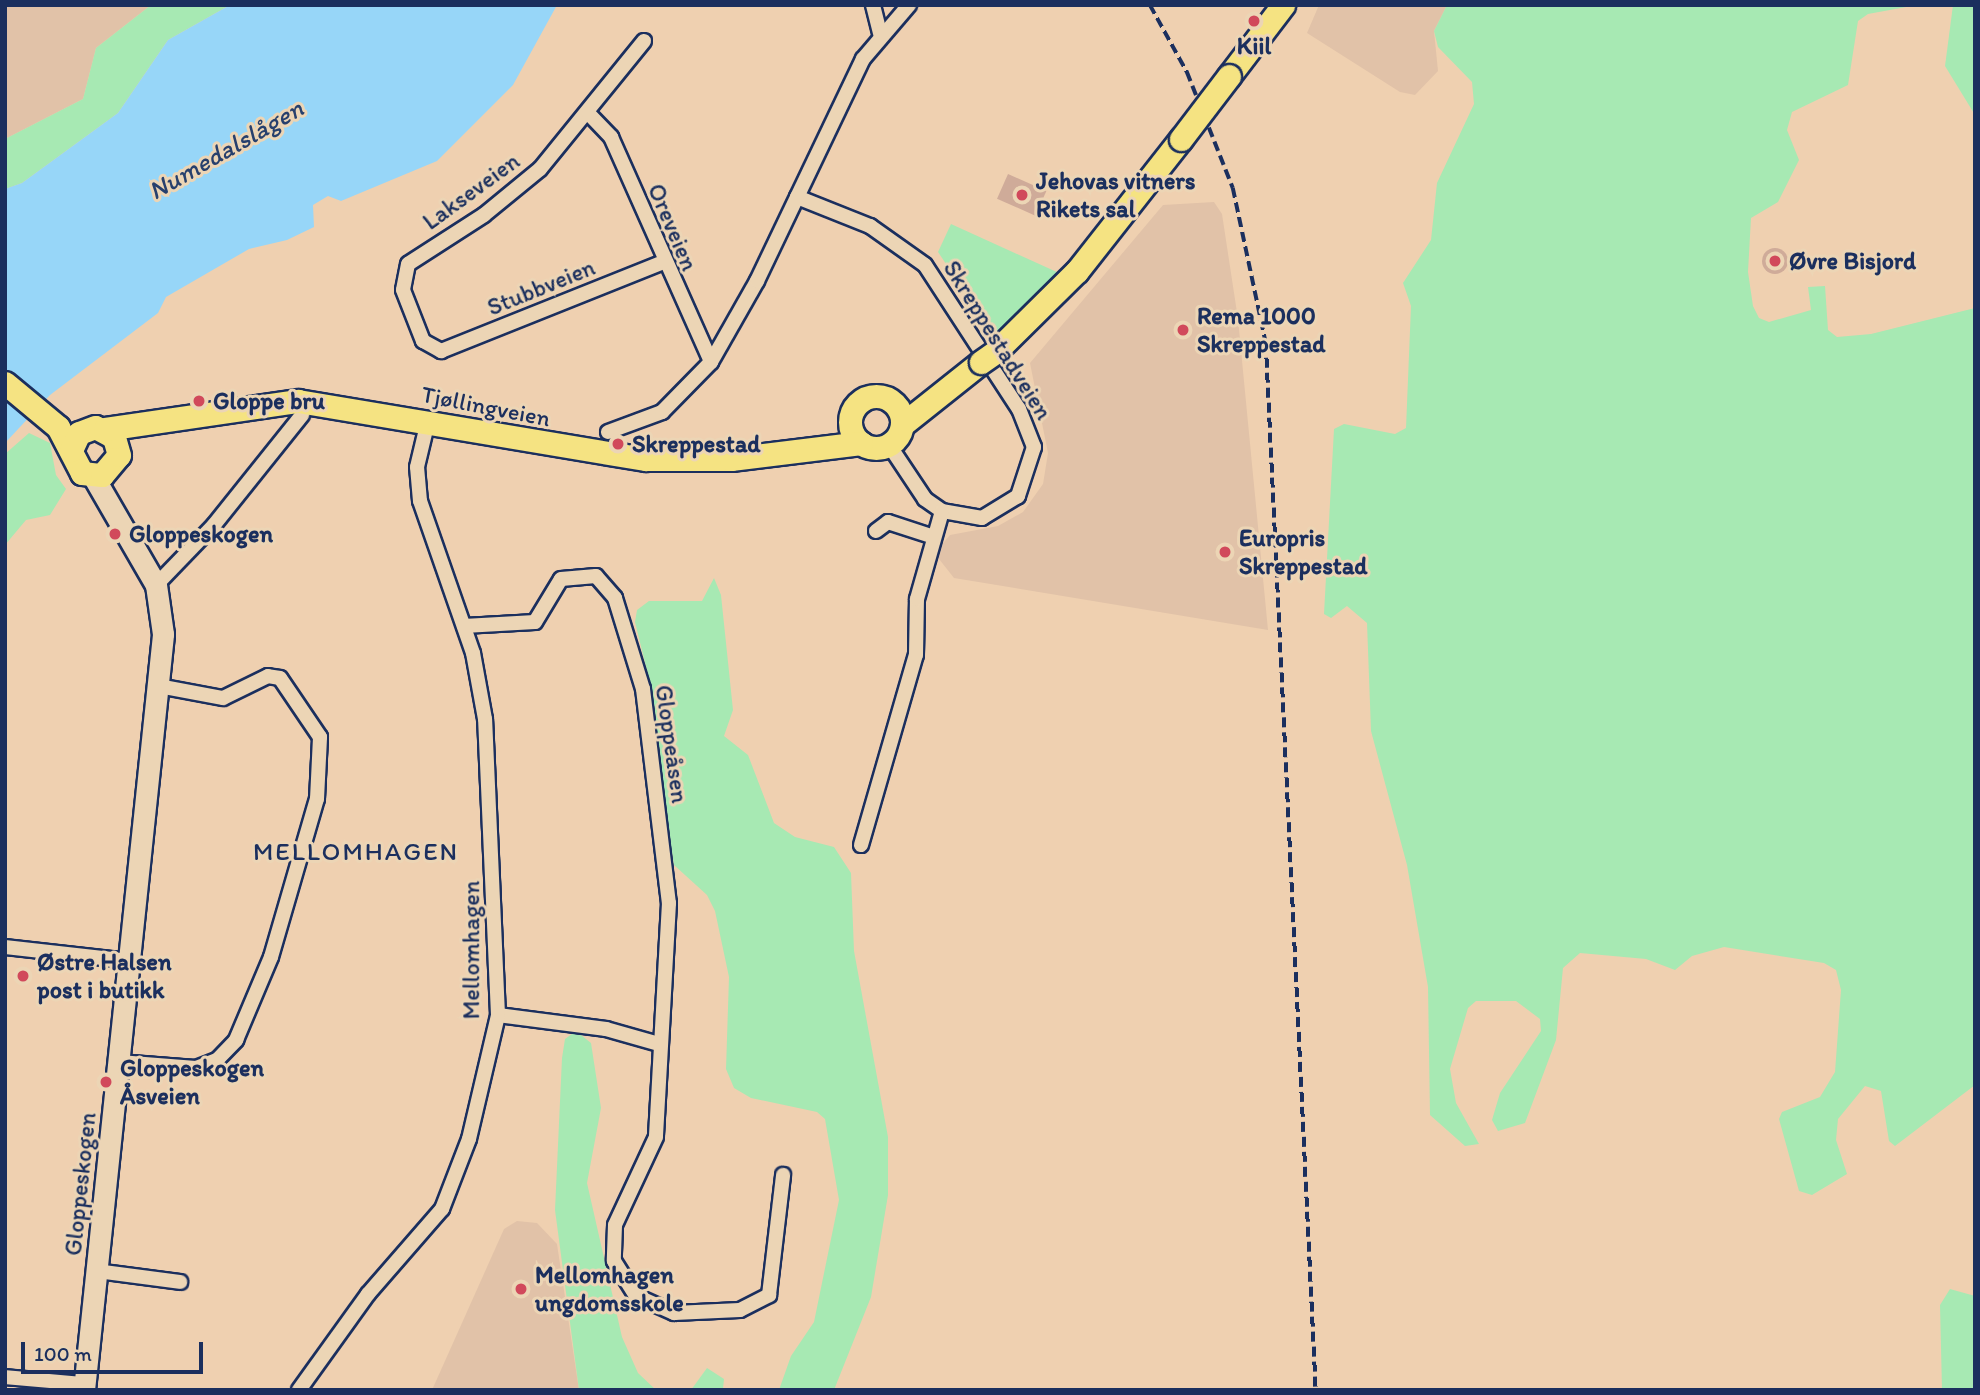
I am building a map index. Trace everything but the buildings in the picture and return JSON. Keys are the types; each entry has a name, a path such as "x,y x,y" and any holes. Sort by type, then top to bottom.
{"main road":[{"path":"942,388 888,398 865,398 851,414 852,430 861,443 889,445 903,424 942,388 987,358 1059,292 1283,5"},
{"path":"14,390 62,423 77,468 93,476 117,459 154,424"},
{"path":"888,398 900,410 903,424"},
{"name":"Tjøllingveien","path":"62,423 98,428 154,424 298,401 646,458 731,459 808,445 861,443"},
{"name":"Tjøllingveien","path":"808,445 851,414"},
{"path":"71,450 79,433 98,428 117,442 117,459"},
{"name":"Gloppeskogen","path":"117,459 116,493 124,526"},
{"name":"Gloppeskogen","path":"84,1387 163,624 156,584 93,476"}],"street":[{"path":"873,5 880,33"},
{"path":"608,432 662,412 710,362 880,33 909,5"},
{"name":"Lakseveien","path":"434,350 423,341 403,290 408,264 511,195 589,114 644,41"},
{"name":"Oreveien","path":"589,114 611,137 663,262 710,362"},
{"name":"Skreppestadveien","path":"797,197 870,226 922,261 946,291 1030,430 1033,462 1025,485 1009,503 982,517 942,511"},
{"name":"Stubbveien","path":"434,350 663,262"},
{"path":"156,584 214,525 302,415"},
{"name":"Mellomhagen","path":"299,1390 369,1294 442,1209 470,1139 498,1014 485,719 464,626 420,501 418,467 428,421"},
{"path":"861,845 916,654 917,599 942,511 926,499 889,445"},
{"path":"876,531 888,522 934,537"},
{"name":"Gloppeåsen","path":"464,626 535,622 555,586 569,576 596,576 615,598 643,689 669,904 659,1044 656,1137 615,1225 614,1261 636,1296 674,1313 740,1310 769,1295 783,1175"},
{"path":"119,1062 196,1068 217,1060 236,1040 271,957 320,774 320,737 274,675 223,698 158,686"},
{"path":"5,947 129,961"},
{"path":"498,1014 606,1029 659,1044"},
{"name":"Gloppeskogen","path":"97,1272 180,1282"},
{"path":"5,1377 84,1387"}],"shaded area":[{"path":"5,5 151,5 96,48 83,99 5,139"},
{"path":"1319,5 1447,5 1434,31 1438,71 1415,95 1400,92 1307,33"},
{"path":"1214,202 1222,214 1238,319 1268,630 954,578 939,559 938,549 950,535 998,526 1023,512 1043,484 1048,453 1030,363 1163,205"},
{"name":"Mellomhagen ungdomsskole","path":"517,1221 537,1223 557,1244 579,1390 432,1390 504,1229"}],"green space":[{"path":"151,5 230,5 168,40 118,113 22,183 5,189 5,139 83,99 96,48"},
{"path":"1447,5 1917,5 1868,14 1858,21 1848,85 1792,112 1787,130 1799,160 1778,202 1751,218 1748,272 1753,306 1759,318 1769,322 1811,310 1808,287 1825,286 1828,330 1837,337 1871,334 1975,308 1975,1085 1895,1146 1889,1141 1881,1091 1865,1086 1838,1119 1836,1140 1847,1174 1812,1195 1799,1191 1779,1119 1782,1112 1820,1097 1835,1072 1841,990 1836,970 1824,963 1724,947 1692,956 1675,970 1646,959 1580,953 1563,968 1556,1040 1525,1123 1498,1131 1492,1120 1500,1093 1541,1031 1540,1019 1516,1001 1476,1001 1468,1008 1450,1069 1456,1103 1479,1144 1465,1146 1430,1115 1428,987 1407,865 1371,731 1367,623 1347,606 1331,618 1324,614 1334,429 1344,424 1395,434 1406,428 1411,306 1403,283 1431,240 1437,183 1474,104 1472,82 1438,47 1434,31"},
{"path":"1953,5 1975,5 1975,115 1945,66"},
{"path":"951,224 1059,273 994,335 938,252"},
{"path":"29,433 50,443 56,475 66,489 50,515 26,520 5,545 5,454"},
{"path":"714,578 721,595 733,710 724,736 748,755 774,823 795,837 834,847 851,873 854,951 888,1137 888,1195 871,1297 834,1390 779,1390 791,1356 814,1322 839,1200 825,1119 817,1112 751,1098 734,1088 726,1069 729,977 715,911 707,895 674,865 656,755 651,687 635,622 637,610 649,601 702,601"},
{"path":"576,1031 591,1043 601,1108 587,1183 622,1337 638,1373 656,1390 579,1390 555,1210 562,1058 565,1039"},
{"path":"1950,1289 1975,1296 1975,1390 1942,1390 1940,1305"},
{"path":"707,1368 724,1379 723,1389 691,1390"}],"water":[{"name":"Numedalslågen","path":"230,5 557,5 513,85 437,161 341,201 328,196 313,205 314,227 287,240 249,249 166,297 158,313 50,395 5,443 5,189 22,183 118,113 168,40"}],"railway":[{"path":"1150,5 1187,72 1233,188 1266,343 1316,1390"}],"place":[{"name":"Kiil","path":"1254,21"},
{"name":"Jehovas vitners Rikets sal","path":"1022,195"},
{"name":"Øvre Bisjord","path":"1775,261"},
{"name":"Rema 1000 Skreppestad","path":"1183,330"},
{"name":"Gloppe bru","path":"199,401"},
{"name":"Skreppestad","path":"618,444"},
{"name":"Gloppeskogen","path":"115,534"},
{"name":"Europris Skreppestad","path":"1225,552"},
{"name":"Østre Halsen post i butikk","path":"23,976"},
{"name":"Gloppeskogen Åsveien","path":"106,1082"},
{"name":"Mellomhagen ungdomsskole","path":"521,1289"}],"district":[{"name":"MELLOMHAGEN","path":"356,852"}]}
